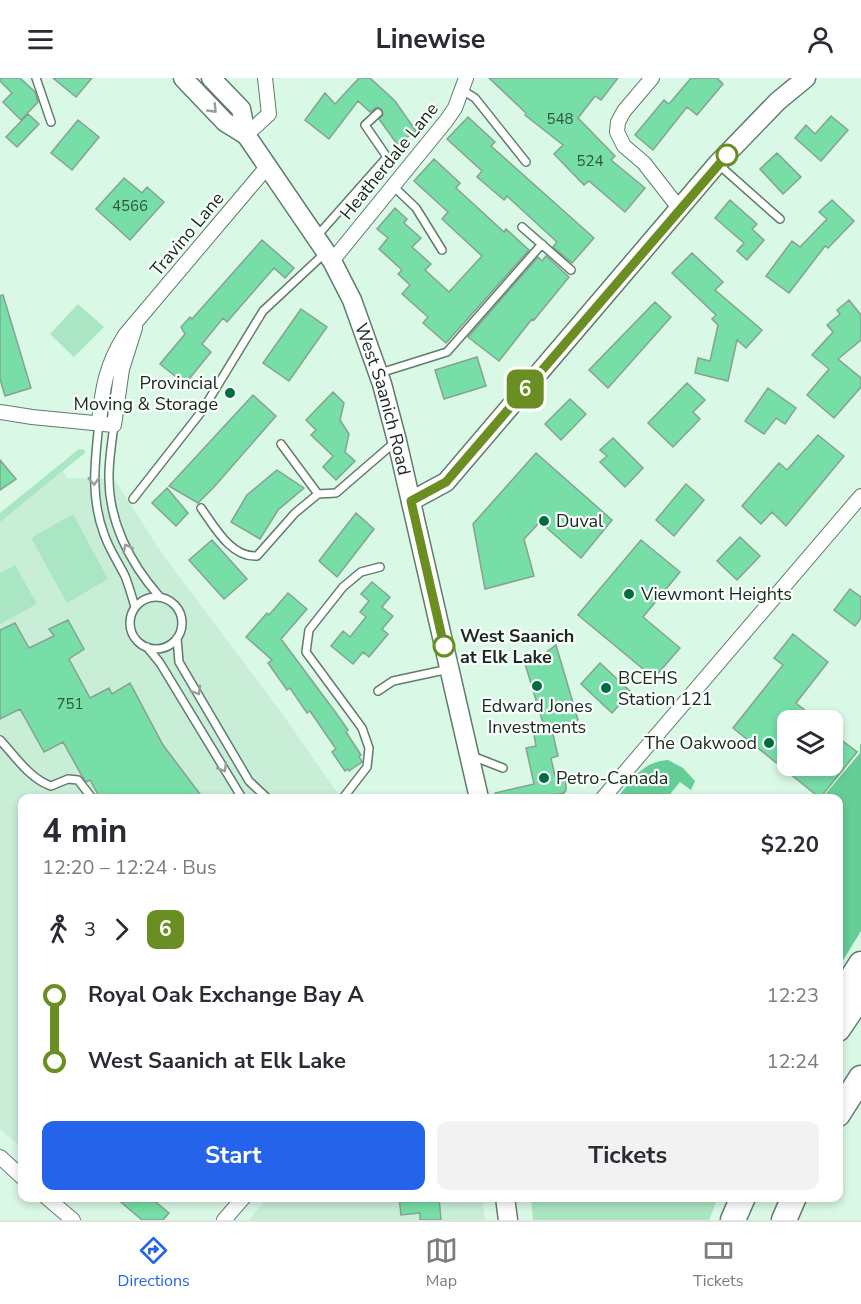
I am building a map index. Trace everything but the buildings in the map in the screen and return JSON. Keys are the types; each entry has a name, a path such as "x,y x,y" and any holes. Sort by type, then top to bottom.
{"highway":[{"path":"843,992 861,964"},
{"path":"843,1022 861,995"},
{"path":"843,1107 861,1078"},
{"path":"843,1109 861,1088"},
{"path":"720,1220 728,1202"},
{"path":"733,1220 741,1202"},
{"path":"784,1220 792,1202"}],"main road":[{"name":"West Saanich Road","path":"183,78 225,122 246,135"},
{"name":"West Saanich Road","path":"211,78 241,110 246,135 324,250 352,300 378,374 397,441 478,794"},
{"path":"411,501 446,482 717,164 778,101 806,78"},
{"path":"506,1202 508,1220"}],"street":[{"path":"246,135 269,114 265,78"},
{"path":"652,78 624,111 618,122 617,132 624,146 644,163 679,208"},
{"name":"Heatherdale Lane","path":"324,250 394,187 455,108 464,84"},
{"name":"Travino Lane","path":"99,423 107,369 125,335 267,167"},
{"name":"Travino Lane","path":"114,425 122,369 136,324"},
{"path":"0,412 114,425"},
{"path":"606,794 861,496"},
{"path":"0,1157 18,1173"},
{"path":"52,1202 73,1220"},
{"path":"224,1220 240,1202"}],"lane":[{"path":"36,78 51,122"},
{"path":"464,84 526,162"},
{"path":"133,500 202,411 263,310 324,250 387,157 365,125 378,113"},
{"path":"717,164 780,219"},
{"path":"394,187 416,208 442,250"},
{"path":"522,228 571,270"},
{"path":"378,374 447,352 542,244"},
{"path":"99,423 94,474 98,514 103,533 126,577 135,607"},
{"path":"114,425 109,475 114,514 120,536 142,576 159,596"},
{"path":"201,508 224,540 247,557 257,556 295,513 318,494 336,494 397,441"},
{"path":"280,444 318,494"},
{"path":"346,794 367,767 369,748 362,728 306,652 309,630 343,587 361,572 380,567"},
{"path":"177,638 164,648 147,647 140,644 131,630 130,622 135,607 141,601 159,596 166,598 178,608 182,623 177,638 179,662 249,781 263,794"},
{"path":"147,647 160,663 240,794"},
{"path":"378,691 393,681 449,669"},
{"path":"0,740 42,783 51,786 68,779 78,780 89,794"},
{"path":"469,755 503,768"}],"shaded area":[{"path":"78,304 104,327 74,357 50,334"},
{"path":"79,449 85,450 85,453 0,522 0,513"},
{"path":"63,471 67,478 114,479 163,555 283,715 338,794 18,794 18,1145 0,1129 0,522"},
{"path":"73,514 108,579 67,603 31,538"},
{"path":"15,565 37,604 0,624 0,573"},
{"path":"264,1202 483,1202 485,1220 249,1220"},
{"path":"531,1202 716,1202 709,1220 533,1220"}],"green space":[{"path":"861,744 861,931 843,960 843,794 825,794 843,776 860,753"},
{"path":"668,760 683,768 695,781 691,790 680,782 670,794 620,794 633,778 645,768 659,761"}],"bus line":[{"name":"6","path":"444,646 411,501 446,482 679,208 727,155"}],"place":[{"name":"Provincial Moving & Storage","path":"230,393"},
{"name":"Duval","path":"544,521"},
{"name":"Viewmont Heights","path":"629,594"},
{"name":"West Saanich at Elk Lake","path":"444,646"},
{"name":"Edward Jones Investments","path":"537,686"},
{"name":"BCEHS Station 121","path":"606,688"},
{"name":"The Oakwood","path":"769,743"},
{"name":"Petro-Canada","path":"544,778"}]}
